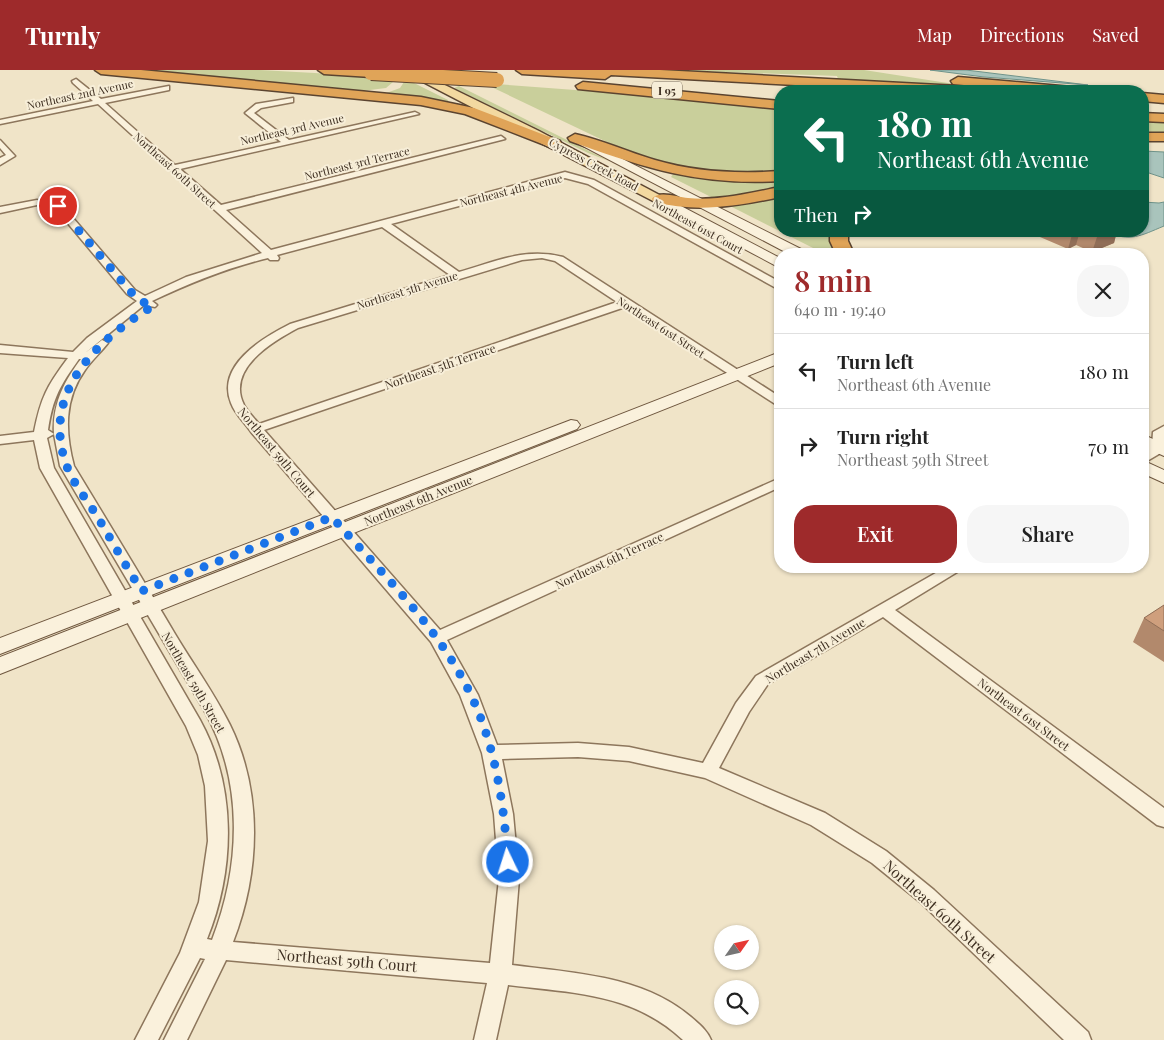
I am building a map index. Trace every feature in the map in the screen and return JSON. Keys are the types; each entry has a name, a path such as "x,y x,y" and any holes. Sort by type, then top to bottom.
{"highway":[{"path":"101,70 298,88 440,104 469,112 556,144"},
{"name":"I 95","path":"324,70 506,77 555,83 774,96"},
{"path":"403,70 774,92"},
{"name":"I 95","path":"588,70 866,85"},
{"path":"298,88 370,92 387,90 398,84 396,78 375,71"},
{"path":"893,73 1001,85"},
{"path":"506,77 774,87"},
{"path":"555,83 774,105"},
{"path":"1149,99 1164,100"},
{"path":"1149,105 1164,106"},
{"path":"1149,113 1164,114"},
{"path":"1149,117 1164,118"},
{"path":"1149,138 1164,137"},
{"path":"575,138 650,165 674,171 741,178 774,176"},
{"path":"660,199 706,205 774,193"}],"main road":[{"name":"Cypress Creek Road","path":"403,70 556,144 660,199"},
{"path":"435,70 480,92"},
{"name":"Cypress Creek Road","path":"561,130 575,138"}],"street":[{"name":"Northeast 60th Street","path":"76,81 271,256"},
{"name":"Northeast 2nd Avenue","path":"0,122 166,88"},
{"path":"288,143 249,115 250,110 290,100"},
{"name":"Northeast 3rd Avenue","path":"174,168 416,114"},
{"name":"Cypress Creek Road","path":"575,138 788,248"},
{"name":"Northeast 3rd Terrace","path":"218,209 501,139"},
{"path":"0,143 11,156 0,162"},
{"name":"Northeast 4th Avenue","path":"83,356 148,304 271,256 386,225 576,178"},
{"name":"Northeast 61st Court","path":"576,178 597,185 774,283"},
{"name":"Cypress Creek Road","path":"660,199 774,261"},
{"path":"0,210 42,202 58,206 131,292 148,304"},
{"path":"386,225 456,275"},
{"name":"Northeast 5th Avenue","path":"275,336 317,317 456,275 521,257 542,254"},
{"name":"Northeast 61st Street","path":"542,254 558,259 774,398"},
{"name":"Northeast 5th Terrace","path":"256,429 625,303"},
{"name":"Northeast 59th Court","path":"275,336 247,359 237,376 234,388 237,403 256,429 437,638 458,670 477,710 492,752 504,804 509,881 500,974"},
{"name":"Northeast 6th Avenue","path":"0,666 127,607 729,370 774,347"},
{"path":"0,349 83,356"},
{"name":"Northeast 59th Street","path":"83,356 63,405 59,432 67,466 147,599 224,733 234,762 244,830 242,871 221,949 202,990 175,1040"},
{"name":"Northeast 59th Street","path":"83,356 53,387 46,403 40,436 47,468 194,724 211,764 218,826 215,886 194,948 146,1040"},
{"name":"Northeast 6th Avenue","path":"729,370 774,359"},
{"path":"1162,448 1160,432 1164,430"},
{"path":"0,440 59,432"},
{"path":"1149,442 1162,448"},
{"path":"1149,456 1162,448"},
{"path":"1149,469 1164,477"},
{"name":"Northeast 6th Terrace","path":"437,638 774,485"},
{"name":"Northeast 7th Avenue","path":"708,771 742,708 762,680 947,573"},
{"name":"Northeast 6th Avenue","path":"0,646 127,607"},
{"name":"Northeast 61st Street","path":"883,609 1164,819"},
{"name":"Northeast 60th Street","path":"492,752 578,750 629,754 708,771 818,819 879,857 927,896 1080,1040"},
{"name":"Northeast 59th Court","path":"194,948 500,974 585,985 636,996 667,1012 700,1040"},
{"path":"485,1040 500,974"}],"green space":[{"path":"123,70 260,70 387,77 393,82 386,88 362,91"},
{"path":"668,70 864,70 961,85 838,79 837,76"},
{"path":"406,79 448,100 449,104 381,95 400,88"},
{"path":"483,83 723,101 774,108 774,173 699,173 632,154"},
{"path":"459,86 609,161 588,153 454,88"},
{"path":"1149,122 1164,123 1164,135 1149,135"},
{"path":"674,173 774,178 774,189 717,200 671,177"},
{"path":"774,197 774,228 730,206"},
{"path":"791,237 834,237 837,248 813,248"}],"water":[{"path":"930,70 966,70 1088,85 984,77"},
{"path":"1149,151 1164,152 1164,178 1149,173"},
{"path":"1149,202 1164,202 1164,226 1149,233"}],"building":[{"path":"1164,605 1164,631 1144,618"}],"route":[{"path":"58,206 131,292 143,302 153,306 131,319 116,331 78,370 63,405 59,432 62,452 67,466 142,591 332,517 437,638 458,670 477,710 492,752 504,804 508,862"}]}
